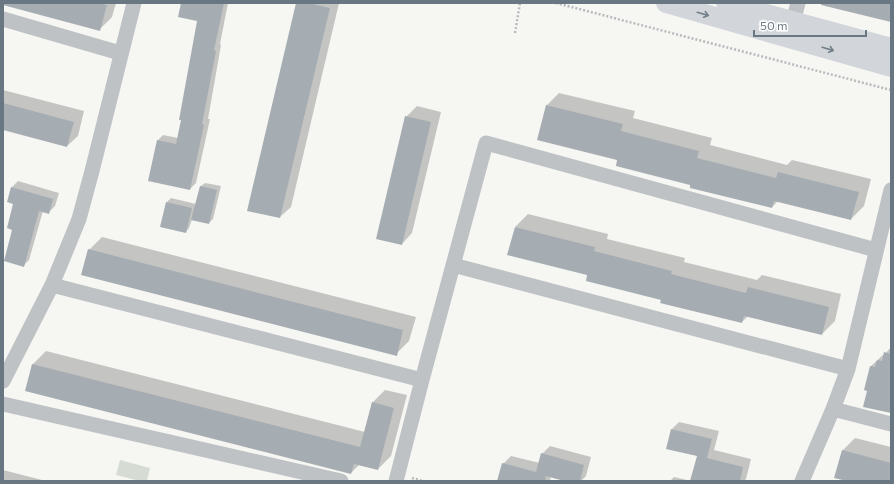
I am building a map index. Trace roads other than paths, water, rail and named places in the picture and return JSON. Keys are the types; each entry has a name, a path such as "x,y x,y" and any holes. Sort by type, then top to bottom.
{"main road":[{"path":"666,3 891,67"},
{"path":"726,3 795,12 891,48"}],"street":[{"path":"3,381 52,285 79,218 134,3"},
{"path":"3,19 120,53"},
{"path":"396,481 486,143 876,250"},
{"path":"802,481 834,409 848,369 891,190"},
{"path":"453,265 848,369"},
{"path":"52,285 422,380"},
{"path":"3,404 341,481"},
{"path":"834,409 891,424"}]}
